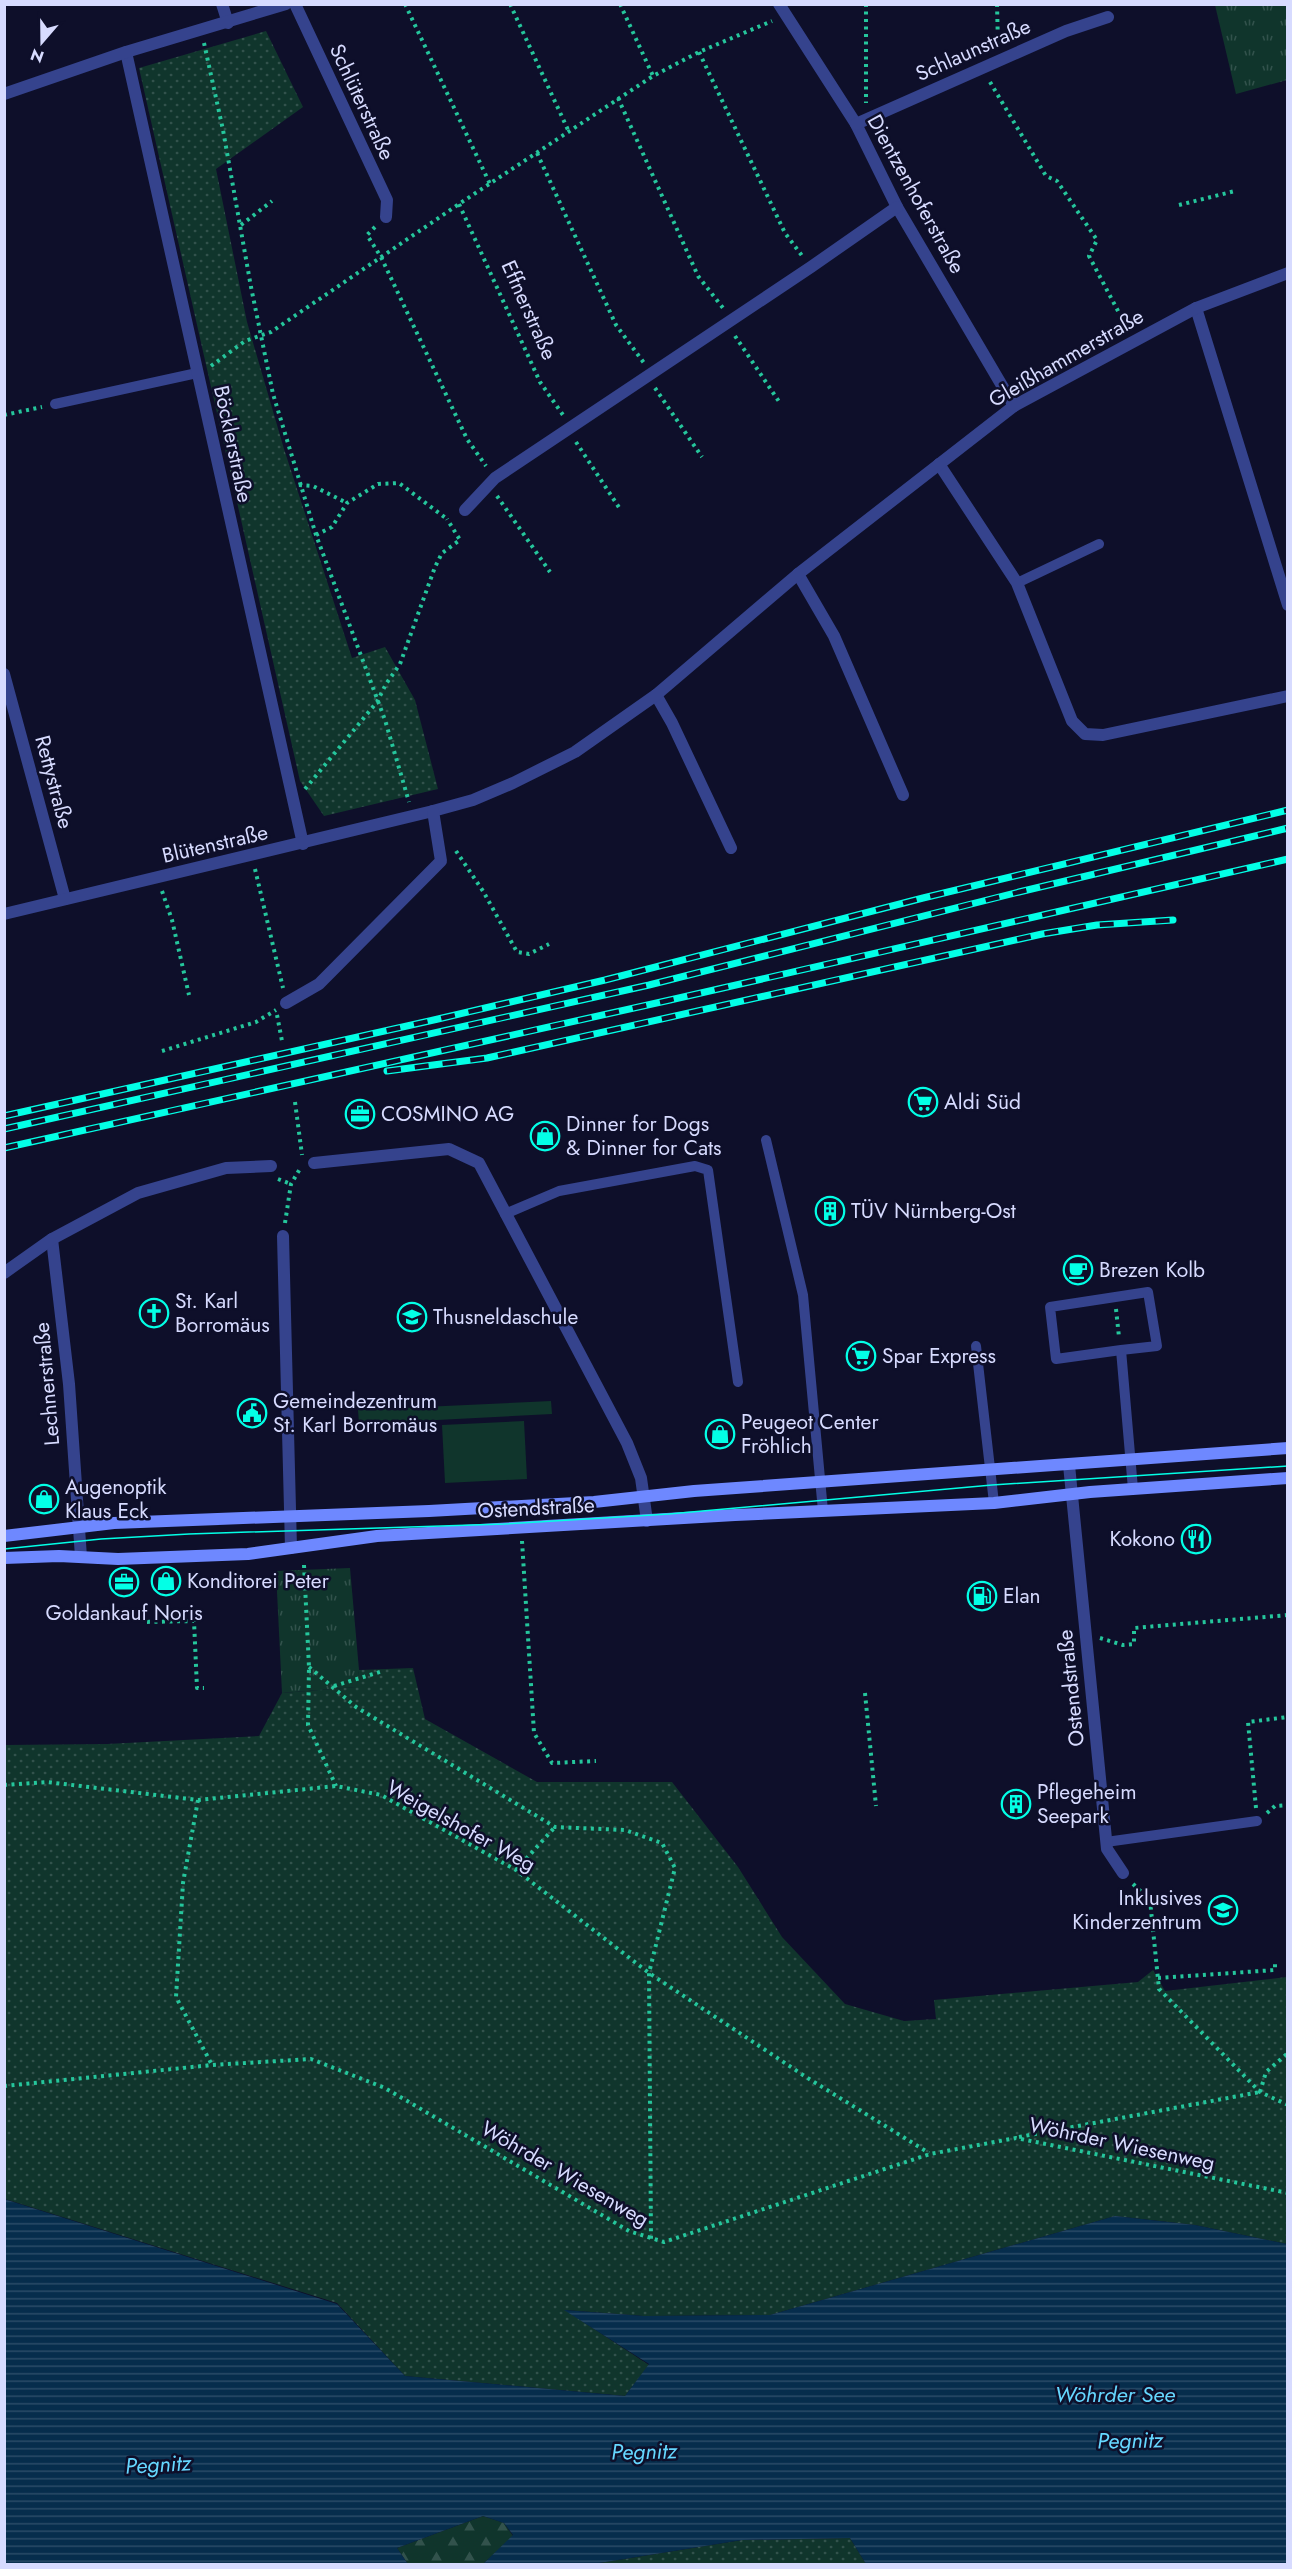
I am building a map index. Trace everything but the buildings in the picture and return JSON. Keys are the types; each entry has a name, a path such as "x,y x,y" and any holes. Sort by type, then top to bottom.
{"main road":[{"name":"Ostendstraße","path":"4,1536 79,1526 594,1502 820,1482 1287,1448"},
{"name":"Ostendstraße","path":"4,1558 39,1556 118,1559 238,1554 377,1536 823,1510 993,1503 1133,1488 1287,1478"}],"street":[{"path":"222,4 228,22"},
{"path":"4,94 126,52 286,4"},
{"name":"Schlüterstraße","path":"294,4 387,200 386,217"},
{"name":"Dientzenhoferstraße","path":"783,9 861,122 897,207 1014,406"},
{"name":"Schlaunstraße","path":"861,122 1066,31 1108,17"},
{"name":"Böcklerstraße","path":"126,52 303,844"},
{"path":"465,510 492,481 897,207"},
{"name":"Gleißhammerstraße","path":"434,811 473,800 575,752 656,695 798,574 1014,406 1196,308 1287,273"},
{"path":"1196,308 1287,605"},
{"path":"939,465 1017,583 1072,721 1085,734 1103,735 1287,696"},
{"path":"798,574 834,636 903,795"},
{"name":"Rettystraße","path":"4,674 65,899"},
{"path":"656,695 672,723 731,848"},
{"path":"286,1003 319,984 441,861 434,811"},
{"name":"Blütenstraße","path":"4,914 434,811"},
{"path":"314,1163 449,1149 479,1163 614,1415 636,1464 644,1496 646,1521"},
{"path":"4,1273 52,1239 138,1193 226,1168 271,1166"},
{"path":"283,1236 291,1548"},
{"name":"Lechnerstraße","path":"52,1239 69,1384 81,1557"},
{"name":"Ostendstraße","path":"1069,1465 1107,1850 1122,1873"}],"lane":[{"path":"54,404 197,373"},
{"path":"1017,583 1099,544"},
{"path":"766,1140 803,1295 823,1510"},
{"path":"505,1214 559,1191 694,1166 708,1170 738,1382"},
{"path":"1148,1292 1157,1346 1121,1350 1056,1359 1050,1307 1148,1292"},
{"path":"976,1346 993,1503"},
{"path":"1121,1350 1133,1488"},
{"path":"1106,1842 1257,1821"}],"path":[{"path":"405,4 490,184"},
{"path":"510,4 569,132"},
{"path":"620,4 653,76"},
{"path":"861,122 866,4"},
{"path":"997,4 998,61"},
{"path":"197,373 212,366 245,341 271,332 653,76 783,9"},
{"path":"202,31 273,394 299,485 385,720 413,815"},
{"path":"699,52 785,233 811,267"},
{"path":"981,68 1046,176 1057,181 1097,240 1089,256 1134,340"},
{"path":"618,98 698,276 780,403"},
{"path":"537,153 616,325 702,457"},
{"path":"1179,205 1235,190"},
{"path":"241,225 272,201"},
{"name":"Effnerstraße","path":"459,204 540,382 620,509"},
{"path":"386,217 367,235 381,257 467,439 550,572"},
{"path":"4,415 54,404"},
{"path":"290,793 307,789 377,702 400,664 442,553 460,540 447,519 399,483 378,484 347,502 332,526 316,535"},
{"path":"299,485 314,486 347,502"},
{"path":"447,519 465,510"},
{"path":"439,847 453,846 483,891 517,952 529,954 549,944"},
{"path":"162,1051 256,1022 286,1003 252,855"},
{"path":"158,878 189,994"},
{"path":"277,1014 282,1041"},
{"path":"283,1236 291,1184 303,1163 296,1102"},
{"path":"1114,1296 1121,1350"},
{"path":"521,1528 534,1733 552,1763 596,1761"},
{"path":"304,1565 309,1667 308,1725 336,1786"},
{"path":"142,1611 143,1622 194,1620 197,1688 204,1688"},
{"path":"1085,1633 1123,1645 1134,1644 1134,1628 1287,1615"},
{"path":"309,1667 356,1707 555,1827 626,1830 663,1843 675,1868 649,1973 651,2240"},
{"path":"333,1686 383,1671"},
{"path":"865,1693 876,1806"},
{"path":"1257,1821 1248,1722 1287,1717"},
{"name":"Weigelshofer Weg","path":"4,1785 47,1782 198,1800 336,1786 381,1795 516,1870 649,1973 806,2077 930,2154"},
{"path":"198,1800 183,1883 176,1997 212,2065"},
{"path":"1257,1821 1275,1806 1287,1805"},
{"path":"516,1870 555,1827"},
{"path":"1122,1873 1150,1900 1159,1989 1260,2092 1287,2105"},
{"path":"1158,1978 1275,1970 1275,1964"},
{"path":"1260,2092 1266,2072 1287,2053"},
{"name":"Wöhrder Wiesenweg","path":"4,2086 212,2065 311,2059 385,2088 629,2231 651,2240 664,2242 930,2154 1016,2138 1287,2193"},
{"path":"1016,2138 1260,2092"}],"green space":[{"path":"1215,5 1287,5 1287,80 1236,94"},
{"path":"266,31 303,107 216,169 247,322 284,449 352,658 385,647 415,700 438,789 324,816 300,781 139,68"},
{"path":"551,1401 552,1414 359,1424 358,1410"},
{"path":"524,1421 527,1479 445,1483 442,1425"},
{"path":"350,1568 359,1670 357,1687 282,1693 276,1571"},
{"path":"413,1668 425,1719 537,1782 672,1782 738,1867 782,1937 845,2004 904,2021 936,2019 934,2000 1138,1982 1153,1970 1165,1991 1287,1977 1287,2244 1195,2225 1115,2216 770,2315 644,2316 565,2310 649,2365 625,2396 405,2376 337,2303 5,2199 4,1745 107,1744 259,1736 282,1693 356,1687 359,1670"},
{"path":"483,2516 504,2523 513,2536 483,2564 408,2564 397,2548"},
{"path":"850,2538 866,2564 593,2564 742,2540"}],"water":[{"name":"Wöhrder See","path":"4,2199 337,2304 405,2376 625,2396 649,2364 564,2310 644,2316 770,2315 1115,2216 1195,2225 1287,2244 1287,2564 866,2564 850,2538 742,2540 593,2564 483,2564 513,2535 504,2523 483,2516 397,2548 408,2564 5,2564"}],"tram line":[{"path":"4,1549 101,1539 189,1534 504,1524 669,1514 992,1485 1288,1466"}],"railway":[{"path":"4,1116 605,980 923,898 1288,810"},
{"path":"4,1129 649,985 1019,892 1288,828"},
{"path":"4,1148 670,1000 1288,859"},
{"path":"387,1071 487,1058 1042,934 1097,925 1173,920"}],"place":[{"name":"Aldi Süd","path":"923,1102"},
{"name":"COSMINO AG","path":"360,1114"},
{"name":"Dinner for Dogs & Dinner for Cats","path":"545,1136"},
{"name":"TÜV Nürnberg-Ost","path":"830,1211"},
{"name":"Brezen Kolb","path":"1078,1270"},
{"name":"St. Karl Borromäus","path":"154,1313"},
{"name":"Thusneldaschule","path":"412,1317"},
{"name":"Spar Express","path":"861,1356"},
{"name":"Gemeindezentrum St. Karl Borromäus","path":"252,1413"},
{"name":"Peugeot Center Fröhlich","path":"720,1434"},
{"name":"Augenoptik Klaus Eck","path":"44,1499"},
{"name":"Kokono","path":"1196,1539"},
{"name":"Konditorei Peter","path":"166,1581"},
{"name":"Goldankauf Noris","path":"124,1582"},
{"name":"Elan","path":"982,1596"},
{"name":"Pflegeheim Seepark","path":"1016,1804"},
{"name":"Inklusives Kinderzentrum","path":"1223,1910"}],"water label":[{"name":"Pegnitz","path":"1130,2440"},
{"name":"Pegnitz","path":"644,2451"},
{"name":"Pegnitz","path":"158,2464"}]}
